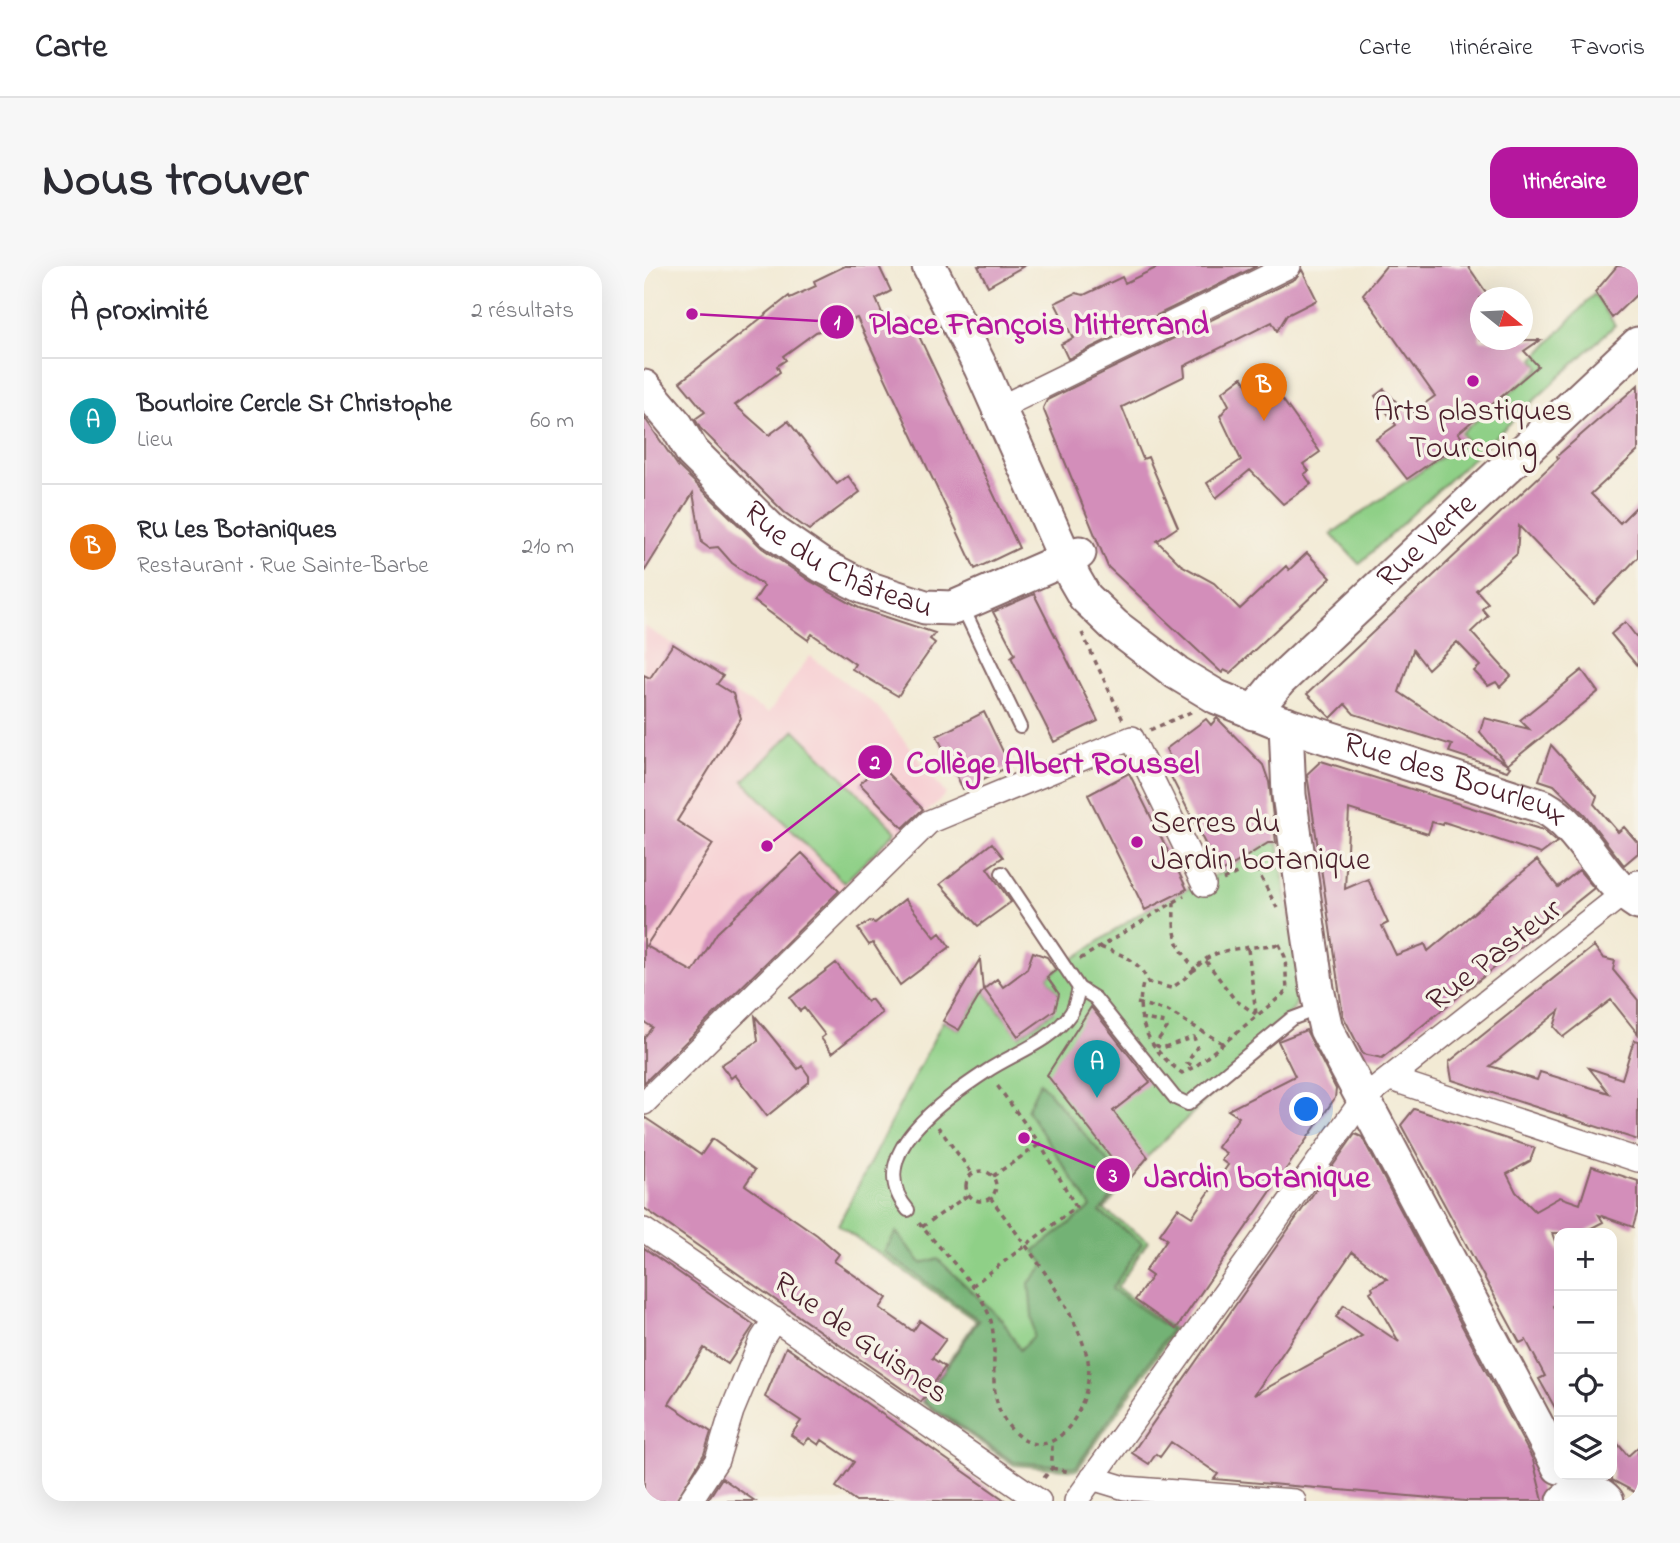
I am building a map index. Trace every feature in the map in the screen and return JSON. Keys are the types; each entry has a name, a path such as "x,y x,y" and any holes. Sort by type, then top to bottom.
{"street":[{"path":"929,266 1008,404"},
{"path":"951,266 1008,404"},
{"path":"1008,404 1289,266"},
{"name":"Rue Verte","path":"1240,708 1279,681 1638,344"},
{"name":"Rue du Château","path":"644,387 677,426 692,452 774,531 844,578 884,595 925,607 961,606 1072,556"},
{"name":"Rue des Bourleux","path":"1008,404 1072,556 1141,645 1195,685 1240,708 1545,807 1562,818 1633,893"},
{"path":"1286,724 1289,795 1321,1008 1332,1043 1565,1484 1590,1491 1606,1501"},
{"path":"644,1103 929,822 1132,738 1204,885"},
{"name":"Rue Pasteur","path":"1076,1501 1363,1099 1633,893"},
{"path":"1391,1079 1638,1160"},
{"name":"Rue de Guisnes","path":"644,1230 1035,1498"},
{"path":"690,1501 715,1465 743,1385 762,1339 775,1319"},
{"path":"1092,1478 1125,1488 1294,1501"}],"lane":[{"path":"961,606 1020,727"},
{"path":"1002,873 1079,988 1095,998 1175,1098 1188,1104 1233,1064 1291,1019 1321,1008"},
{"path":"908,1210 897,1198 892,1183 895,1164 910,1133 929,1115 987,1071 1034,1046 1071,1013 1079,988"}],"path":[{"path":"1132,738 1198,709 1240,708"},
{"path":"1069,972 1074,963 1174,902 1204,885 1224,880 1254,864 1280,913"},
{"path":"1174,902 1173,934 1176,945 1196,971"},
{"path":"1279,944 1285,957 1287,992 1256,1014 1196,1066 1182,1073 1170,1065 1140,1018 1138,1003 1143,984 1149,982 1171,988 1196,971 1205,960 1220,953 1279,944 1285,937"},
{"path":"1100,947 1127,957 1141,966 1149,982"},
{"path":"1248,949 1256,1014"},
{"path":"1205,960 1235,1000 1256,1014"},
{"path":"1138,1003 1168,1012 1222,1043"},
{"path":"1140,1018 1165,1023 1167,1028 1157,1046"},
{"path":"1157,1046 1162,1048 1194,1037 1197,1047 1187,1063 1191,1067 1196,1066"},
{"path":"972,1286 1076,1206 1040,1144 987,1071"},
{"path":"929,1115 972,1173"},
{"path":"993,1176 1040,1144"},
{"path":"982,1171 993,1176 996,1187 990,1197 977,1201 968,1195 966,1181 972,1173 982,1171"},
{"path":"922,1227 968,1195"},
{"path":"908,1210 972,1286 991,1322 992,1378 997,1407 1012,1430 1023,1437 1038,1443 1052,1441 1066,1432 1077,1417 1090,1385 1087,1357 1073,1321 990,1197"},
{"path":"1035,1498 1052,1468 1052,1441"}],"shaded area":[{"path":"644,626 723,676 718,684 768,713 810,656 877,706 946,794 644,1087"}],"green space":[{"path":"1594,294 1615,325 1359,564 1331,534 1466,440 1461,433 1540,368 1534,359"},
{"path":"795,730 896,831 844,883 743,781"},
{"path":"1268,843 1278,843 1301,992 1293,1010 1259,1039 1263,1045 1148,1156 1104,1210 1148,1241 1117,1288 1175,1330 1077,1470 1014,1465 921,1402 976,1321 838,1225 943,1021 959,1030 983,990 1019,1036 1053,1012 1053,1002 1059,994 1047,977 1145,910 1220,873"},
{"path":"1040,1082 1124,1180 1100,1212 1142,1243 1112,1289 1171,1330 1076,1467 1014,1462 923,1401 979,1320 884,1252 896,1232 921,1263 938,1259 1003,1321 1020,1350 1034,1336 1029,1283 1045,1264 1034,1251 1091,1207 1027,1110"}],"building":[{"path":"845,266 879,266 891,291 876,299 889,330 911,319 1019,548 975,569 857,318 816,332 783,356 786,360 777,366 780,372 735,405 769,435 788,421 837,484 848,476 860,492 809,530 784,512 700,428 695,419 705,412 680,382 789,296 790,298 816,286 814,281"},
{"path":"978,266 1024,266 988,286"},
{"path":"1160,266 1257,266 1068,359 1061,344 1073,338 1055,303 1076,293 1084,295 1122,277 1125,283"},
{"name":"Arts plastiques Tourcoing","path":"1386,266 1468,266 1482,287 1470,287 1470,350 1525,350 1538,366 1458,433 1464,440 1407,479 1376,439 1396,425 1375,396 1384,389 1409,415 1435,396 1363,294"},
{"path":"1617,266 1638,266 1638,293 1612,318 1595,292"},
{"path":"1302,270 1317,300 1287,315 1277,331 1272,322 1184,366 1185,376 1122,407 1143,459 1148,457 1178,527 1157,541 1181,565 1214,583 1240,609 1286,566 1289,570 1307,553 1331,578 1230,673 1224,670 1222,673 1108,567 1043,408 1047,400 1295,279"},
{"path":"1265,375 1320,452 1303,464 1309,471 1304,474 1311,484 1283,504 1250,470 1216,498 1207,483 1241,460 1220,416 1229,405 1222,392 1242,377 1249,387"},
{"path":"1638,385 1638,451 1591,494 1620,523 1638,505 1638,557 1594,604 1519,526 1517,554 1476,590 1488,603 1482,609 1488,616 1471,632 1511,676 1500,687 1496,682 1488,686 1474,671 1480,666 1457,642 1428,669 1413,650 1399,692 1510,767 1507,771 1449,752 1452,745 1354,714 1345,704 1331,718 1307,694 1558,459 1557,456"},
{"path":"644,417 678,466 762,548 810,581 859,608 935,633 930,639 935,643 898,696 852,669 855,664 812,634 808,640 754,601 764,586 732,563 718,547 709,548 702,543 693,493 644,572"},
{"path":"1034,594 1098,721 1054,742 1011,657 1015,654 993,612"},
{"path":"1625,622 1638,639 1638,667 1611,634"},
{"path":"673,644 723,676 717,684 733,694 741,718 677,821 713,844 646,946 693,972 717,933 802,853 839,891 644,1083 644,1038 652,1027 644,1022 644,675 650,678"},
{"path":"1582,670 1598,692 1507,765 1480,732 1484,718 1529,729 1520,720"},
{"path":"984,712 1010,766 963,789 937,736"},
{"path":"1217,718 1263,765 1269,782 1276,843 1268,843 1220,873 1163,761 1170,757 1166,749 1206,719 1211,725"},
{"path":"1551,745 1597,796 1594,804 1618,832 1624,827 1638,843 1638,853 1624,865 1585,815 1554,785 1539,780"},
{"path":"1321,761 1543,830 1557,842 1541,854 1444,822 1443,825 1432,822 1428,834 1349,809 1345,889 1368,879 1388,923 1382,926 1396,955 1425,944 1428,951 1537,860 1558,887 1579,870 1594,888 1382,1058 1363,1054 1343,1016 1307,774"},
{"path":"878,764 923,809 903,828 860,784"},
{"name":"Serres du Jardin botanique","path":"1129,773 1187,889 1145,910 1088,795"},
{"path":"992,843 1003,857 987,868 1011,902 978,926 940,884"},
{"path":"905,899 935,937 940,933 950,947 900,985 873,943 869,945 858,929 870,921 875,923"},
{"path":"1594,946 1603,958 1615,961 1613,970 1638,1000 1638,1034 1611,1000 1563,1037 1554,1027 1559,1011 1490,1066 1537,1080 1540,1072 1609,1093 1589,1068 1622,1079 1634,1040 1638,1041 1638,1140 1452,1080 1449,1062"},
{"path":"1033,952 1047,957 1056,970 1047,977 1059,994 1055,1010 1018,1036 984,989 997,979 1003,987 1027,969"},
{"path":"980,959 983,990 959,1030 943,1021"},
{"path":"836,963 867,1002 871,999 882,1013 832,1053 821,1038 825,1035 804,1008 800,1011 790,998"},
{"path":"1091,1007 1150,1082 1113,1111 1148,1157 1129,1180 1047,1075"},
{"path":"755,1016 798,1069 802,1066 809,1076 809,1082 767,1116 735,1075 731,1078 721,1065 758,1041"},
{"path":"1306,1030 1336,1089 1335,1098 1176,1329 1135,1300 1152,1276 1145,1271 1167,1239 1160,1234 1178,1208 1192,1217 1228,1165 1221,1160 1226,1153 1217,1147 1239,1117 1228,1110 1295,1076 1278,1041"},
{"path":"1414,1109 1535,1148 1530,1161 1507,1174 1516,1192 1535,1211 1560,1197 1580,1204 1592,1166 1638,1181 1638,1210 1633,1227 1599,1215 1603,1222 1592,1228 1554,1228 1552,1233 1554,1406 1539,1379 1545,1376 1526,1340 1520,1343 1401,1125"},
{"path":"644,1117 701,1155 712,1139 755,1170 745,1185 817,1235 839,1254 834,1261 887,1298 880,1308 913,1331 920,1321 946,1339 932,1358 945,1367 921,1402 644,1208"},
{"path":"1355,1134 1362,1137 1533,1460 1543,1501 1466,1501 1214,1479 1218,1474 1171,1442 1160,1457 1156,1454 1149,1464 1132,1453","holes":["1352,1252 1387,1279 1372,1287 1370,1292 1399,1342 1344,1305 1336,1317 1362,1336 1254,1395"]},
{"path":"644,1248 754,1325 728,1364 704,1348 669,1404 711,1432 704,1454 676,1501 644,1501"},
{"path":"786,1347 1006,1501 856,1501 836,1487 854,1462 822,1440 819,1445 809,1438 804,1444 791,1435 801,1421 765,1397"},
{"path":"1617,1443 1628,1456 1638,1447 1638,1494 1612,1480 1617,1480"},
{"path":"722,1478 755,1501 707,1501"}],"place":[{"name":"Place François Mitterrand","path":"692,314"},
{"name":"Arts plastiques Tourcoing","path":"1473,381"},
{"name":"RU Les Botaniques","path":"1264,421"},
{"name":"Serres du Jardin botanique","path":"1137,842"},
{"name":"Collège Albert Roussel","path":"767,846"},
{"name":"Bourloire Cercle St Christophe","path":"1097,1098"},
{"name":"Jardin botanique","path":"1024,1138"}]}
